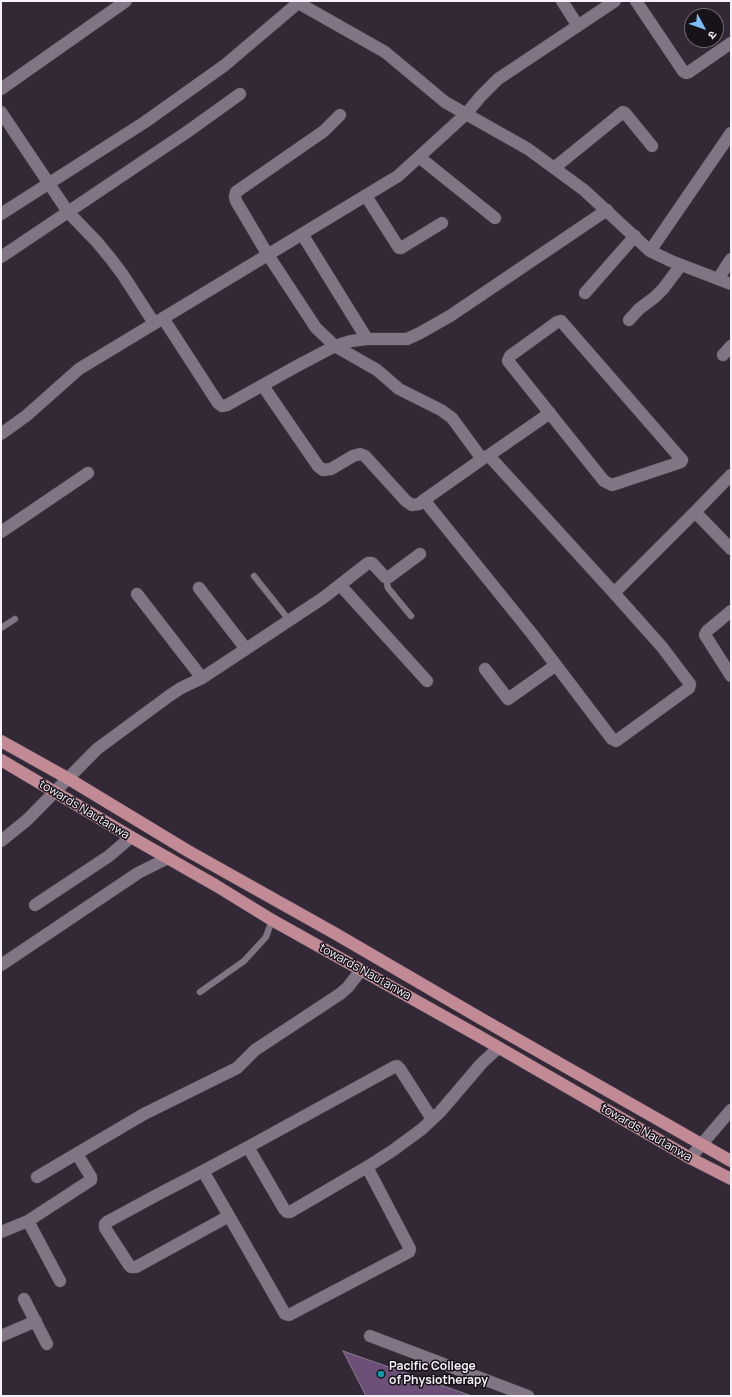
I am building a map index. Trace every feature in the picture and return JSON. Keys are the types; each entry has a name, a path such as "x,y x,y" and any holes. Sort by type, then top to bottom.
{"main road":[{"path":"1,741 68,779 188,851 336,934 731,1161"},
{"name":"towards Nautanwa","path":"1,760 272,920 690,1158 731,1179"}],"street":[{"path":"1,89 126,1"},
{"path":"562,1 578,26"},
{"path":"1,434 26,416 79,368 398,176 466,114 498,79 615,1"},
{"path":"636,1 683,71 686,73 731,43"},
{"path":"1,214 145,122 225,65 296,2 385,52 445,102 528,149 584,190 650,251 681,265 731,284"},
{"path":"1,257 187,132 240,94"},
{"path":"1,112 68,212 111,259 159,320 218,403 222,406 227,405 263,386 335,346 351,341 366,339 407,339 436,325 607,210"},
{"path":"554,168 623,112 652,146"},
{"path":"340,115 324,131 235,194 236,201 268,255 316,328 335,346 377,370 399,389 441,410 452,418 485,458"},
{"path":"650,251 731,132"},
{"path":"419,157 495,218"},
{"path":"366,196 399,248 442,223"},
{"path":"302,234 366,339"},
{"path":"585,293 635,236"},
{"path":"718,279 731,259"},
{"path":"629,320 639,309 659,293 681,265"},
{"path":"561,321 682,462 612,485 604,481 550,413 508,361 508,358 557,322 561,321"},
{"path":"263,386 318,466 324,470 331,469 360,454 365,456 406,501 412,505 418,504 550,413"},
{"path":"424,500 534,634 612,739 616,741 689,688 690,684 662,647 490,457 485,458"},
{"path":"1,532 88,473"},
{"path":"614,593 731,474"},
{"path":"695,512 731,549"},
{"path":"1,841 27,820 97,750 175,692 202,678 246,649 323,598 370,563 372,563 387,578 420,554"},
{"path":"340,584 427,681"},
{"path":"199,588 246,649"},
{"path":"137,594 202,678"},
{"path":"731,611 707,631 705,635 731,676"},
{"path":"485,669 508,699 556,665"},
{"path":"36,905 109,856 131,837"},
{"path":"1,965 138,873 168,858"},
{"path":"37,1177 144,1114 237,1068 255,1050 340,994 348,987 361,970"},
{"path":"248,1147 287,1212 290,1212 367,1167 422,1129 481,1064 498,1048"},
{"path":"229,1216 136,1267 131,1267 129,1265 104,1228 107,1222 248,1147 394,1066 400,1068 432,1119"},
{"path":"690,1158 731,1110"},
{"path":"2,1230 28,1221 91,1180 91,1177 77,1154"},
{"path":"203,1170 285,1314 289,1315 409,1252 410,1249 367,1167"},
{"path":"28,1221 60,1281"},
{"path":"24,1299 47,1344"},
{"path":"1,1336 36,1321"},
{"path":"370,1336 528,1396"}],"lane":[{"path":"254,576 289,620"},
{"path":"387,578 386,584 388,588 411,616"},
{"path":"1,628 15,618"},
{"path":"200,992 244,961 266,937 272,920"}],"building":[{"name":"Pacific College of Physiotherapy","path":"343,1351 472,1396 366,1396"}],"place":[{"name":"Pacific College of Physiotherapy","path":"381,1374"}]}
